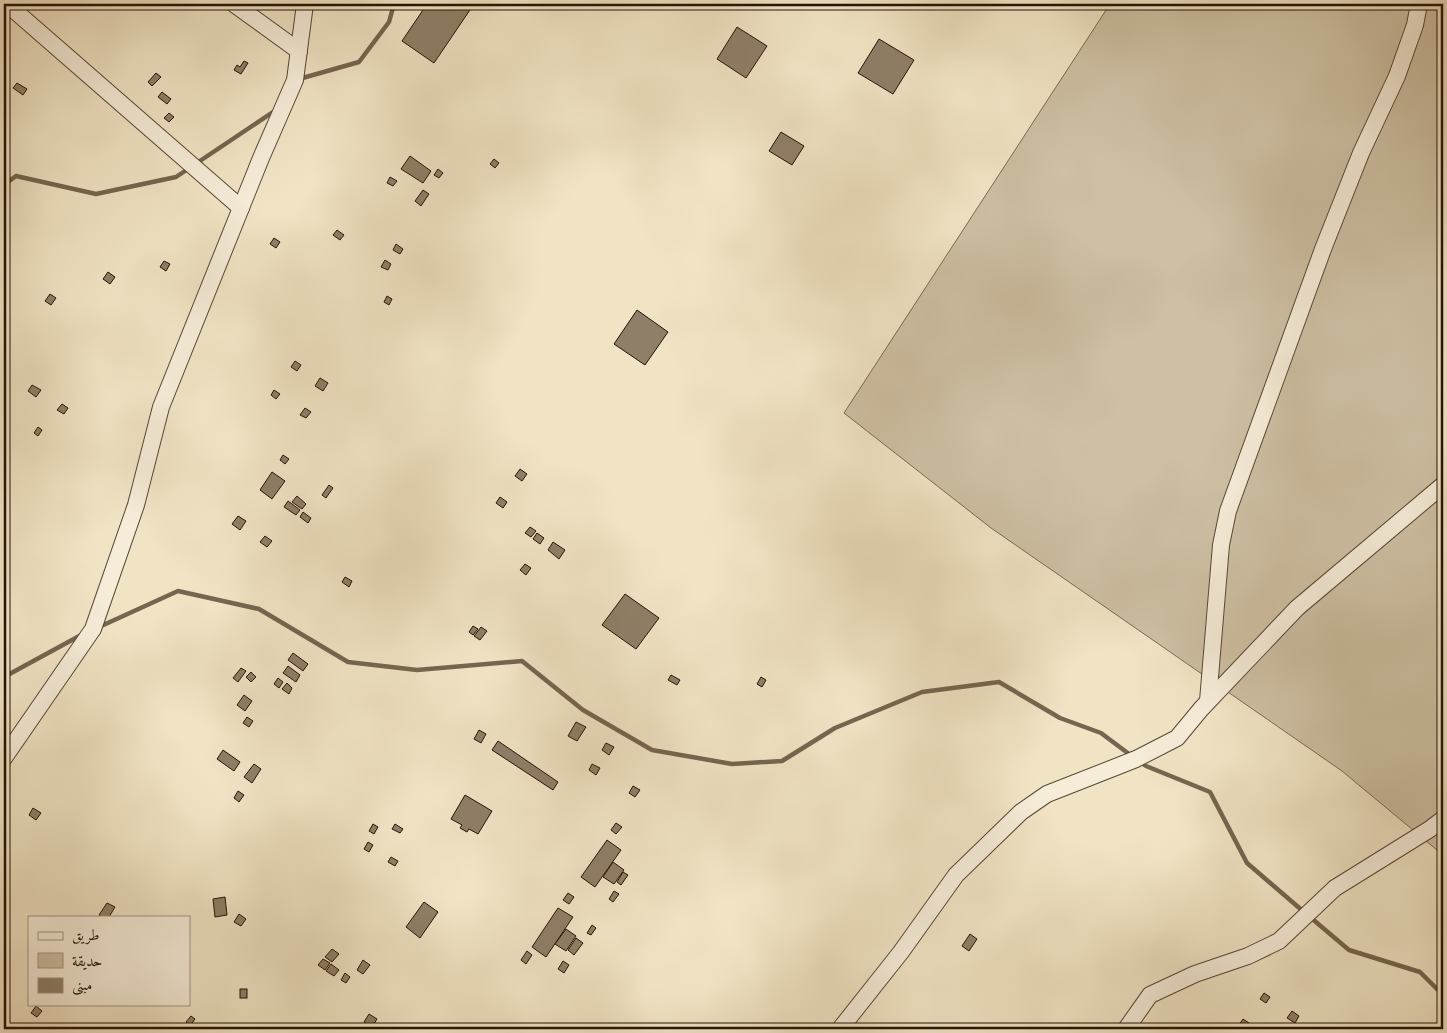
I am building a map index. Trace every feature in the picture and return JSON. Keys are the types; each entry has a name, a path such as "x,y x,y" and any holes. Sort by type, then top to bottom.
{"street":[{"path":"7,4 241,208"},
{"path":"234,4 299,51"},
{"path":"4,758 94,629 136,505 160,406 295,80 305,4"},
{"path":"1208,701 1221,545 1228,511 1323,249 1361,153 1397,76 1415,25 1419,4"},
{"path":"840,1029 901,952 956,875 1021,812 1047,794 1136,759 1176,738 1208,701 1297,608 1354,557 1443,484"},
{"path":"1126,1029 1150,995 1195,974 1248,956 1279,942 1335,888 1430,830 1443,819"}],"green space":[{"path":"1110,4 1443,4 1443,855 1342,771 991,528 844,413"}],"building":[{"path":"427,4 474,4 434,63 402,41"},
{"path":"737,27 767,46 746,78 717,59"},
{"path":"879,39 914,60 893,94 858,73"},
{"path":"244,61 248,63 241,74 234,70 237,65 240,67"},
{"path":"156,73 161,77 152,86 148,82"},
{"path":"17,83 27,89 23,95 13,88"},
{"path":"162,92 171,99 167,104 158,97"},
{"path":"169,113 174,117 169,122 164,118"},
{"path":"781,132 804,146 792,165 769,151"},
{"path":"410,156 431,171 423,183 401,169"},
{"path":"494,159 499,163 495,168 490,164"},
{"path":"438,169 443,173 439,178 434,175"},
{"path":"390,177 397,181 393,186 387,183"},
{"path":"423,190 429,194 421,206 415,201"},
{"path":"337,230 344,235 340,240 333,235"},
{"path":"274,238 280,242 276,248 270,244"},
{"path":"396,244 403,249 400,254 393,250"},
{"path":"385,260 391,264 388,270 381,267"},
{"path":"164,261 170,264 166,271 160,267"},
{"path":"108,272 115,277 110,284 103,279"},
{"path":"50,294 56,298 51,305 45,301"},
{"path":"387,296 392,299 389,305 384,302"},
{"path":"637,310 668,332 645,365 614,344"},
{"path":"295,361 301,365 297,371 291,367"},
{"path":"320,378 328,383 323,391 315,386"},
{"path":"32,385 41,390 36,397 28,391"},
{"path":"274,390 280,394 276,399 271,395"},
{"path":"62,404 68,408 64,414 57,410"},
{"path":"305,408 311,412 306,418 300,415"},
{"path":"38,427 42,430 38,436 34,433"},
{"path":"283,455 289,459 285,464 280,460"},
{"path":"520,469 527,474 522,481 515,476"},
{"path":"272,472 285,481 272,499 260,490"},
{"path":"329,485 333,488 326,498 322,495"},
{"path":"297,496 306,504 302,509 292,502"},
{"path":"500,497 507,502 503,508 496,503"},
{"path":"288,501 300,510 296,515 284,507"},
{"path":"303,512 311,518 308,523 300,517"},
{"path":"238,516 246,521 240,530 232,524"},
{"path":"530,527 536,531 531,537 525,533"},
{"path":"537,533 544,538 540,544 533,539"},
{"path":"265,536 272,541 267,547 260,542"},
{"path":"553,542 565,550 559,559 548,550"},
{"path":"525,564 531,568 526,575 520,570"},
{"path":"345,577 352,581 349,587 342,582"},
{"path":"625,594 659,618 636,649 602,625"},
{"path":"473,626 478,629 473,635 469,632"},
{"path":"481,627 487,631 480,640 474,636"},
{"path":"293,653 308,664 303,671 288,660"},
{"path":"288,666 300,675 296,682 283,673"},
{"path":"241,668 246,671 238,682 233,678"},
{"path":"251,672 256,677 251,682 246,677"},
{"path":"671,675 680,680 677,685 668,680"},
{"path":"761,677 766,680 762,687 757,684"},
{"path":"278,678 283,682 279,688 274,684"},
{"path":"287,683 292,688 289,694 282,689"},
{"path":"244,695 252,701 245,711 237,705"},
{"path":"247,717 253,721 249,727 243,723"},
{"path":"576,722 586,727 577,741 568,736"},
{"path":"479,730 486,734 481,743 474,739"},
{"path":"498,741 558,782 553,790 492,750"},
{"path":"606,743 614,747 609,755 602,750"},
{"path":"223,750 240,762 234,771 217,759"},
{"path":"254,764 261,769 252,783 244,777"},
{"path":"592,764 600,768 596,775 589,770"},
{"path":"633,786 640,790 635,797 629,793"},
{"path":"238,791 244,795 239,802 234,798"},
{"path":"465,795 492,811 478,834 469,829 467,832 460,828 462,825 451,819"},
{"path":"33,808 41,813 36,820 29,815"},
{"path":"616,823 622,827 616,834 611,830"},
{"path":"373,824 378,827 374,834 369,831"},
{"path":"395,824 403,829 400,833 392,829"},
{"path":"607,840 621,850 595,887 581,877"},
{"path":"368,842 373,845 369,852 364,849"},
{"path":"391,857 398,861 395,866 388,862"},
{"path":"613,862 624,870 614,884 603,877"},
{"path":"623,872 628,875 621,885 617,882"},
{"path":"614,891 619,894 613,902 609,899"},
{"path":"568,893 574,897 569,904 563,900"},
{"path":"225,897 227,915 215,917 213,899"},
{"path":"424,902 438,912 420,938 406,927"},
{"path":"107,903 115,907 110,916 99,915"},
{"path":"558,908 573,917 546,957 532,947"},
{"path":"239,914 246,919 241,926 234,922"},
{"path":"592,925 596,928 591,935 587,933"},
{"path":"566,929 576,936 566,951 555,944"},
{"path":"970,934 977,939 969,951 962,946"},
{"path":"576,938 583,943 574,955 568,950"},
{"path":"332,949 339,954 332,962 325,957"},
{"path":"527,951 532,955 526,964 521,960"},
{"path":"323,959 330,963 325,970 318,965"},
{"path":"363,960 370,965 363,974 357,970"},
{"path":"563,961 569,965 564,973 558,969"},
{"path":"331,964 339,970 334,976 326,971"},
{"path":"345,973 350,977 346,983 341,980"},
{"path":"240,989 247,989 247,998 240,998"},
{"path":"1264,993 1270,997 1266,1003 1260,999"},
{"path":"36,1006 42,1011 37,1017 31,1013"},
{"path":"1292,1011 1299,1016 1295,1023 1287,1018"},
{"path":"369,1014 377,1019 372,1027 364,1022"},
{"path":"191,1016 195,1019 190,1026 186,1022"},
{"path":"1243,1019 1249,1023 1246,1029 1239,1025"}],"waterway":[{"path":"299,79 359,62 389,22 394,4"},
{"path":"4,185 16,176 96,194 176,177 273,112"},
{"path":"99,627 178,591 259,609 348,662 417,670 522,661 583,710 652,750 732,764 782,761 835,728 922,692 999,682 1060,718 1101,733 1133,757"},
{"path":"4,677 83,634"},
{"path":"1140,762 1210,792 1247,863 1304,912"},
{"path":"1310,917 1349,950 1420,972 1443,995"}]}
